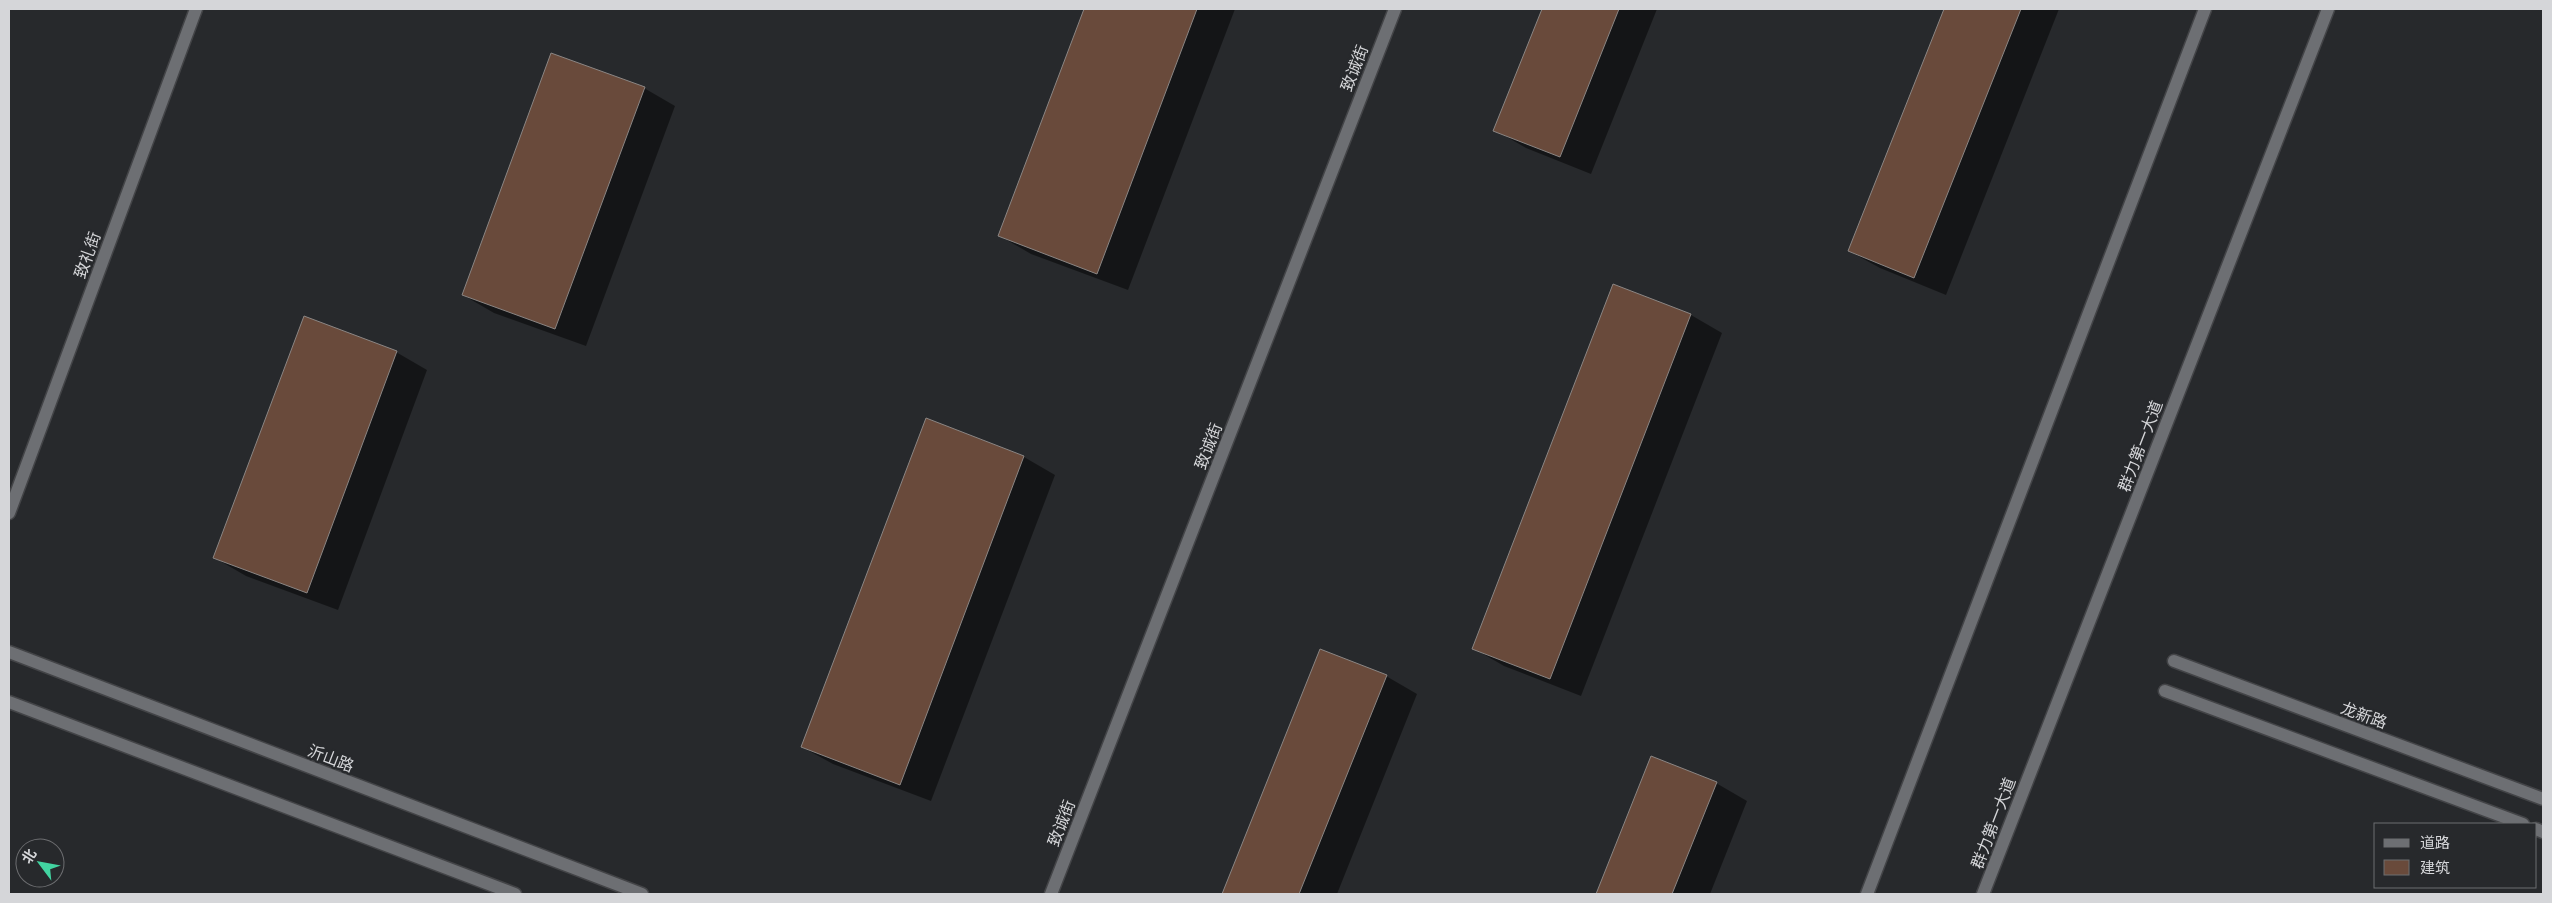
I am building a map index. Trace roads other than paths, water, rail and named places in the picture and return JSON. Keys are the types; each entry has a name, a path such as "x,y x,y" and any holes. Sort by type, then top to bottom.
{"main road":[{"name":"致礼街","path":"9,513 196,9"},
{"name":"致诚街","path":"1051,894 1395,9"},
{"path":"1867,894 2205,9"},
{"name":"群力第一大道","path":"1983,894 2328,9"},
{"name":"沂山路","path":"9,652 642,894"},
{"name":"龙新路","path":"2174,661 2543,799"},
{"path":"2165,691 2520,823"},
{"path":"9,702 515,894"}]}
